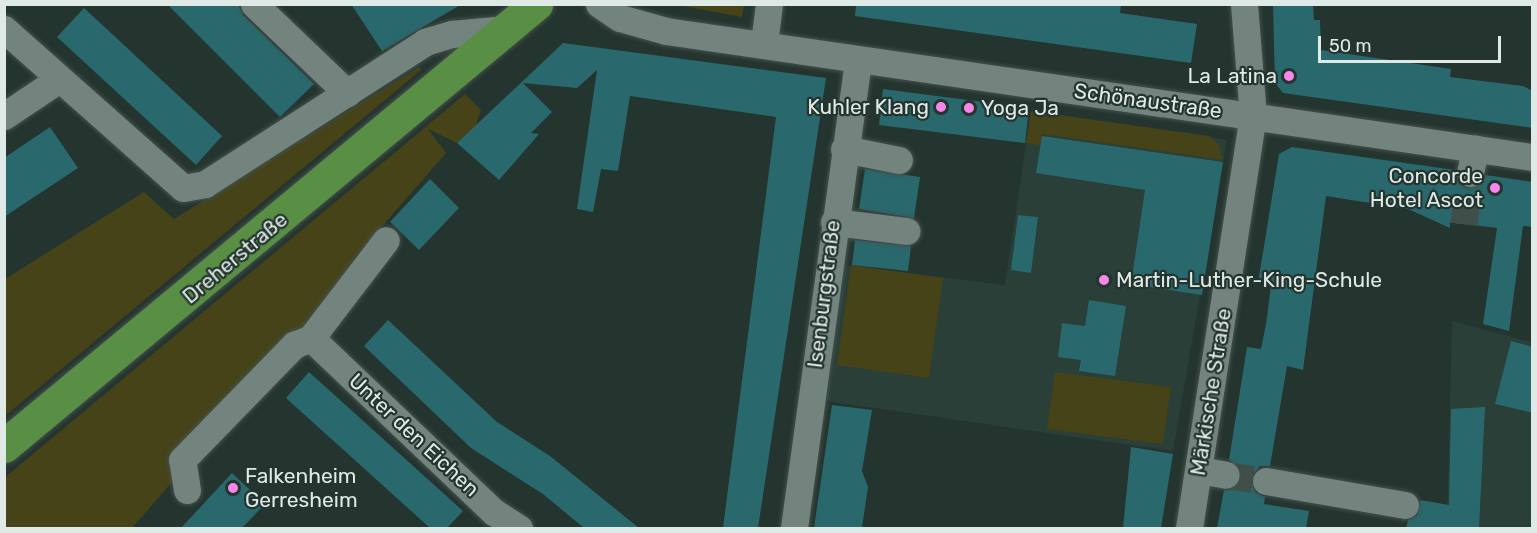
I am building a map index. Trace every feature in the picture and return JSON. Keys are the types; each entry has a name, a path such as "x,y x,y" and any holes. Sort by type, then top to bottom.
{"main road":[{"name":"Dreherstraße","path":"4,446 536,4"}],"street":[{"path":"254,4 347,93"},
{"name":"Schönaustraße","path":"599,4 620,18 660,30 1253,116 1473,161 1533,157"},
{"path":"764,44 769,4"},
{"name":"Märkische Straße","path":"1189,528 1253,116 1239,5"},
{"path":"4,29 183,188 205,184 438,37 506,29"},
{"path":"407,56 447,55 461,67"},
{"name":"Isenburgstraße","path":"794,528 834,222 858,60"},
{"path":"4,116 59,79"},
{"path":"844,149 899,160"},
{"path":"834,222 906,231"},
{"path":"187,490 182,460 294,345 311,338 386,240"},
{"name":"Unter den Eichen","path":"311,338 487,520 519,528"},
{"path":"1199,470 1226,475"},
{"path":"1266,481 1405,505"}],"shaded area":[{"path":"684,4 744,5 742,17 683,6"},
{"path":"419,67 421,70 5,416 5,279 144,192 174,219"},
{"path":"465,94 481,110 476,125 457,143 428,129 446,153 357,255 320,312 132,528 5,528 4,478"},
{"name":"Martin-Luther-King-Schule","path":"1031,111 1227,140 1173,451 826,401 843,265 1005,285"},
{"path":"1031,111 1209,136 1218,143 1223,160 1042,134 1040,145 1026,143"},
{"path":"851,265 943,278 929,378 837,365"},
{"path":"1452,321 1532,342 1532,528 1447,528"},
{"path":"1055,372 1171,387 1163,444 1047,429"}],"building":[{"path":"167,4 238,4 243,15 314,84 280,117"},
{"path":"351,4 462,4 382,51"},
{"path":"856,4 1121,4 1120,13 1197,24 1191,63 855,16"},
{"path":"1273,4 1313,4 1314,20 1320,20 1321,50 1451,69 1450,77 1523,86 1533,91 1533,128 1283,93 1275,83"},
{"path":"84,8 222,136 196,165 57,37"},
{"path":"563,43 826,78 758,528 723,528 776,117 630,96 618,171 601,169 593,212 577,209 597,70 577,88 523,83 552,112 531,133 539,134 499,180 457,143"},
{"path":"883,89 1029,108 1025,143 879,125"},
{"path":"50,127 78,168 4,217 4,158"},
{"path":"1042,136 1223,162 1202,295 1131,284 1145,190 1036,173"},
{"path":"1292,147 1455,170 1459,184 1467,188 1481,184 1486,175 1533,182 1533,227 1523,226 1509,331 1483,324 1497,228 1450,222 1450,228 1408,209 1326,196 1303,370 1287,366 1270,466 1260,466 1250,479 1256,493 1265,497 1264,504 1309,511 1306,528 1217,528 1224,490 1232,490 1241,478 1241,469 1229,460 1247,347 1261,349 1266,324 1271,286 1258,283 1279,154"},
{"path":"865,169 920,177 914,218 859,209"},
{"path":"430,179 459,208 419,250 390,222"},
{"path":"1018,215 1038,217 1031,273 1011,270"},
{"path":"855,240 911,246 908,271 852,265"},
{"path":"1089,300 1126,306 1115,376 1079,371 1081,360 1058,357 1062,323 1085,326"},
{"path":"388,320 497,422 550,456 639,528 584,528 543,494 471,448 364,346"},
{"path":"1511,341 1533,347 1533,413 1495,404"},
{"path":"309,372 463,511 447,528 430,528 286,398"},
{"path":"832,405 872,410 862,471 868,487 862,528 814,528"},
{"path":"1485,407 1479,528 1406,528 1408,520 1417,515 1420,500 1449,505 1451,409"},
{"path":"1131,447 1173,454 1161,528 1123,528"},
{"name":"Falkenheim Gerresheim","path":"232,473 265,504 242,528 181,528"}],"tunnel":[{"path":"1464,224 1470,173"},
{"path":"1226,475 1266,481"}],"place":[{"name":"La Latina","path":"1289,76"},
{"name":"Kuhler Klang","path":"941,107"},
{"name":"Yoga Ja","path":"969,108"},
{"name":"Concorde Hotel Ascot","path":"1495,188"},
{"name":"Martin-Luther-King-Schule","path":"1104,280"},
{"name":"Falkenheim Gerresheim","path":"233,488"}]}
